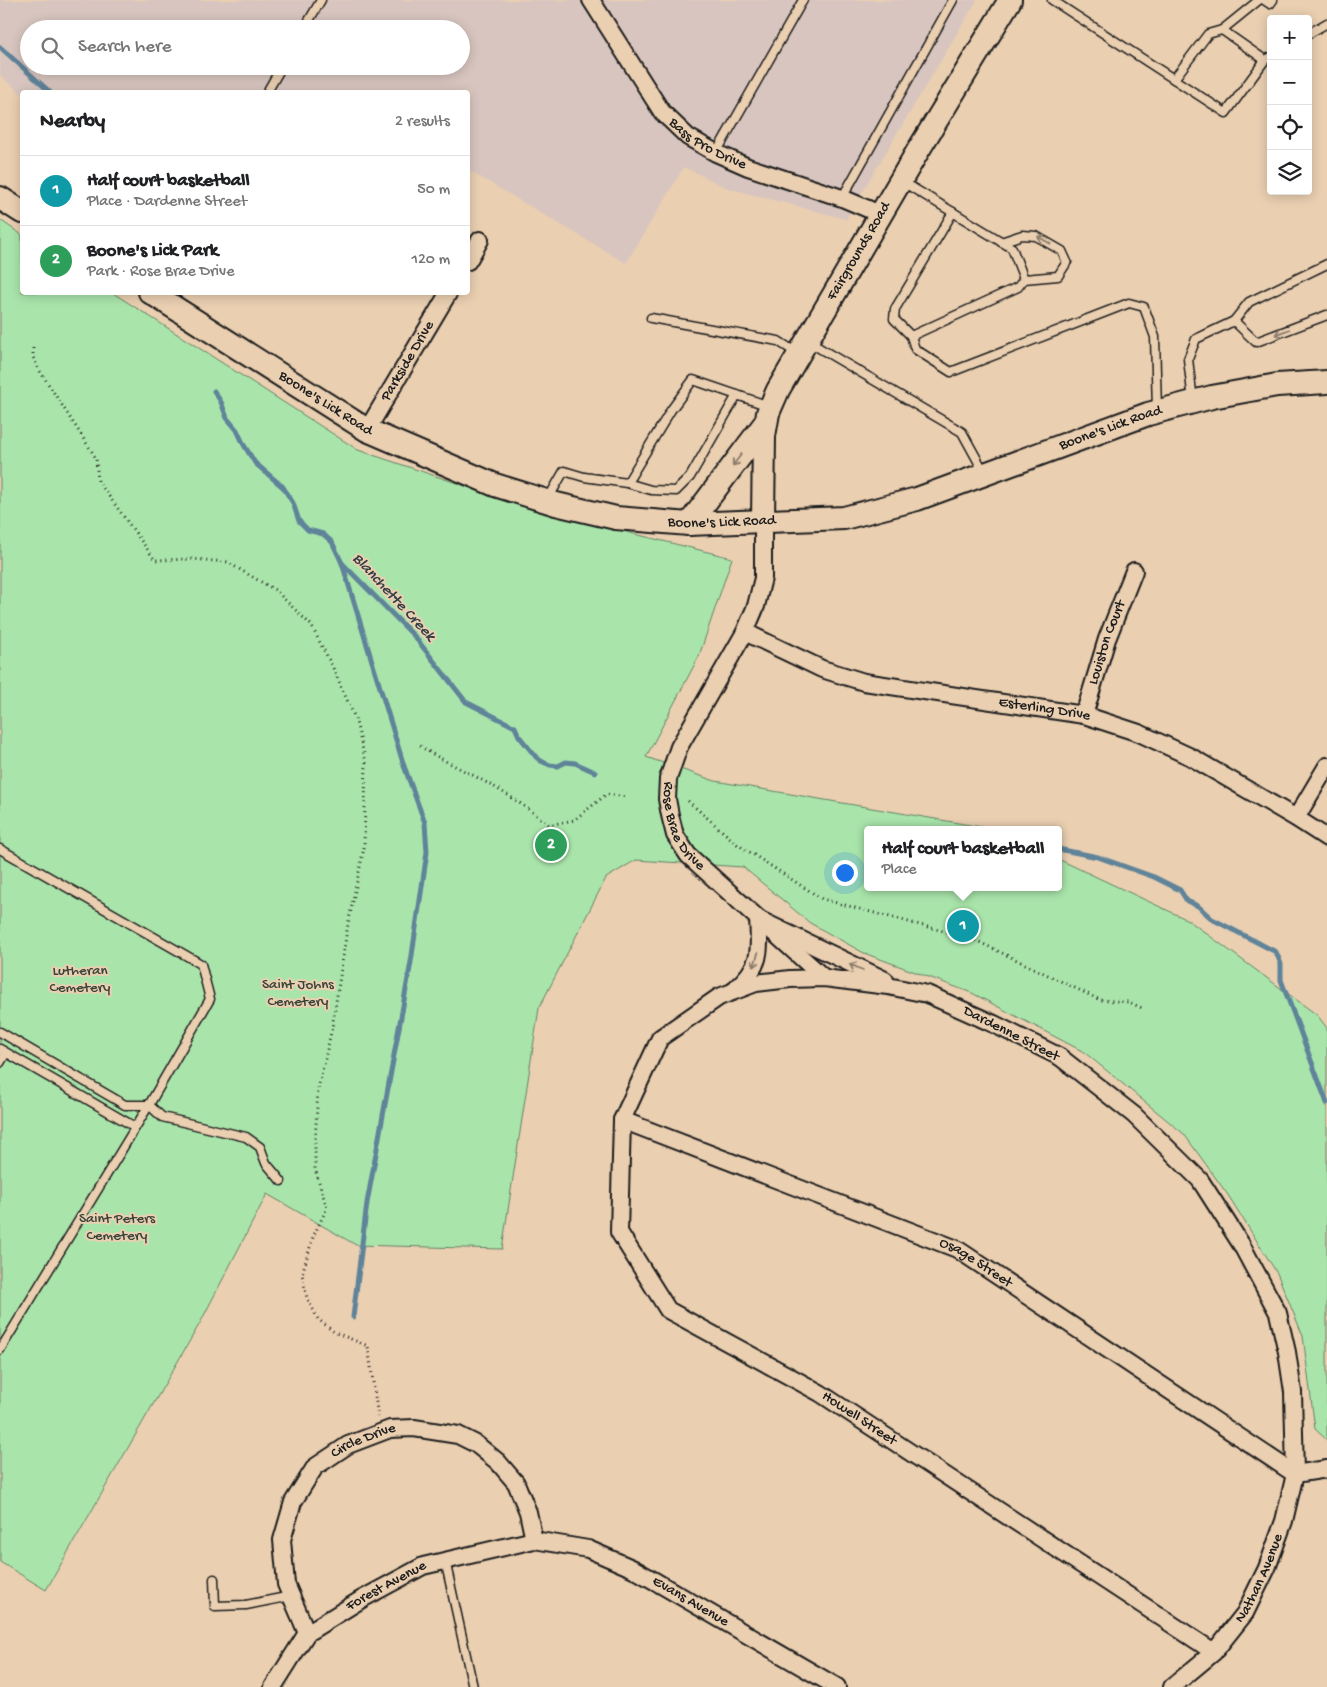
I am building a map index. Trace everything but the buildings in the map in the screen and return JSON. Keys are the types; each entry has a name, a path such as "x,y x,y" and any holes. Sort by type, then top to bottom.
{"street":[{"name":"Bass Pro Drive","path":"591,0 662,112 688,137 716,153 748,167 842,198 880,214"},
{"name":"Fairgrounds Road","path":"763,521 764,436 769,414 778,390 900,180 1010,0"},
{"path":"0,198 20,211"},
{"path":"470,258 480,240"},
{"name":"Boone's Lick Road","path":"156,295 367,430 495,485 547,502 616,518 689,524 844,518 917,500 1157,412 1193,402 1277,385 1327,382"},
{"name":"Parkside Drive","path":"367,430 447,295"},
{"path":"689,524 769,414"},
{"name":"Rose Brae Drive","path":"763,521 763,578 756,606 745,632 679,747 668,779 667,799 675,835 688,855 824,978"},
{"name":"Louiston Court","path":"1084,715 1107,639 1134,571"},
{"name":"Esterling Drive","path":"745,632 822,669 864,682 1084,715 1139,733 1191,757 1327,838"},
{"path":"1296,818 1327,766"},
{"path":"758,919 899,988"},
{"path":"731,993 752,972 758,960 760,944 758,919"},
{"name":"Dardenne Street","path":"622,1120 660,1038 719,997 756,983 824,978 899,988 927,994 994,1024 1060,1057 1134,1115 1200,1180 1241,1244 1278,1313 1287,1352 1293,1392 1294,1474"},
{"name":"Osage Street","path":"622,1120 958,1249 1294,1474"},
{"name":"Howell Street","path":"622,1120 619,1232 668,1310 820,1393 1214,1652"},
{"name":"Circle Drive","path":"307,1633 286,1584 282,1540 293,1502 316,1467 348,1445 390,1428 414,1428 458,1436 476,1444 498,1462 516,1483 528,1512 534,1540"},
{"path":"1294,1474 1327,1469"},
{"name":"Nathan Avenue","path":"1172,1687 1214,1652 1245,1613 1267,1568 1284,1521 1294,1474"},
{"name":"Forest Avenue","path":"273,1687 307,1633 362,1600 423,1566 534,1540"},
{"name":"Evans Avenue","path":"534,1540 588,1549 634,1569 837,1687"}],"lane":[{"path":"309,20 321,0"},
{"path":"716,153 803,0"},
{"path":"842,198 953,0"},
{"path":"1052,0 1226,113 1267,59"},
{"path":"1174,79 1208,34 1222,30 1259,0"},
{"path":"1264,0 1270,4 1273,0"},
{"path":"1312,32 1327,23"},
{"path":"1222,30 1267,57"},
{"path":"268,90 277,75"},
{"path":"900,180 1012,248 1024,279"},
{"path":"953,212 896,309 894,319 911,336 915,349 951,372 1129,303 1144,307 1155,337 1157,412"},
{"path":"911,336 1018,287 1024,279 1058,276 1067,262 1062,251 1036,236 1022,235 1002,242"},
{"path":"1193,402 1188,359 1196,339 1234,321 1249,302 1327,264"},
{"path":"1234,321 1256,342 1327,315"},
{"path":"651,318 778,340 803,348 962,432 986,475"},
{"path":"627,483 671,410 694,380 737,395 769,414"},
{"path":"547,502 564,471 584,477 627,483 651,490 676,490 690,477 737,395"},
{"path":"0,849 201,964 210,999 149,1105 0,1350"},
{"path":"0,1032 125,1105 149,1105 162,1117 246,1137 260,1147 266,1163 281,1181"},
{"path":"0,1063 2,1049 8,1036"},
{"path":"2,1049 135,1127"},
{"path":"445,1560 474,1687"},
{"path":"214,1579 215,1606 246,1605 291,1596"}],"path":[{"path":"33,348 33,357 38,368 96,458 98,481 155,560 192,559 227,562 275,590 311,625 355,718 366,762 364,848 348,924 332,1028 318,1089 315,1169 327,1208 313,1237 302,1274 307,1298 318,1318 334,1332 368,1346 380,1432"},
{"path":"420,746 435,757 479,778 531,811 549,825 574,820 606,794 626,798"},
{"path":"688,801 737,844 822,899 973,939 1100,1000 1128,1002 1142,1008"}],"shaded area":[{"path":"0,0 977,0 846,219 727,188 684,167 626,263 470,171 470,90 20,90 20,92 0,75"}],"green space":[{"path":"0,220 20,234 20,295 116,295 358,450 537,510 732,558 699,656 646,757 715,781 976,826 864,826 864,891 1062,891 1062,861 1188,920 1317,1015 1327,1028 1327,1440 1315,1429 1303,1336 1277,1273 1228,1195 1184,1134 1084,1052 972,993 864,953 810,923 743,867 636,860 606,878 539,1008 502,1249 356,1245 267,1194 200,1323 46,1590 0,1562"}],"waterway":[{"name":"Blanchette Creek","path":"0,47 20,65"},
{"name":"Blanchette Creek","path":"31,75 48,90"},
{"name":"Blanchette Creek","path":"214,391 221,402 227,418 237,430 255,463 283,487 293,503 299,521 308,530 323,534 332,542 342,563 415,637 466,702 515,727 519,736 541,761 558,766 566,762 575,763 595,772"},
{"path":"342,563 404,766 425,823 427,852 411,962 367,1203 353,1317"},
{"name":"Blanchette Creek","path":"1062,850 1098,857 1154,877 1180,890 1187,901 1198,906 1212,919 1276,952 1281,964 1281,980 1327,1103"}],"place":[{"name":"Boone's Lick Park","path":"551,845"},
{"name":"Half court basketball","path":"963,926"}],"park label":[{"name":"Lutheran Cemetery","path":"80,980"},
{"name":"Saint Johns Cemetery","path":"298,994"},
{"name":"Saint Peters Cemetery","path":"117,1228"}]}
